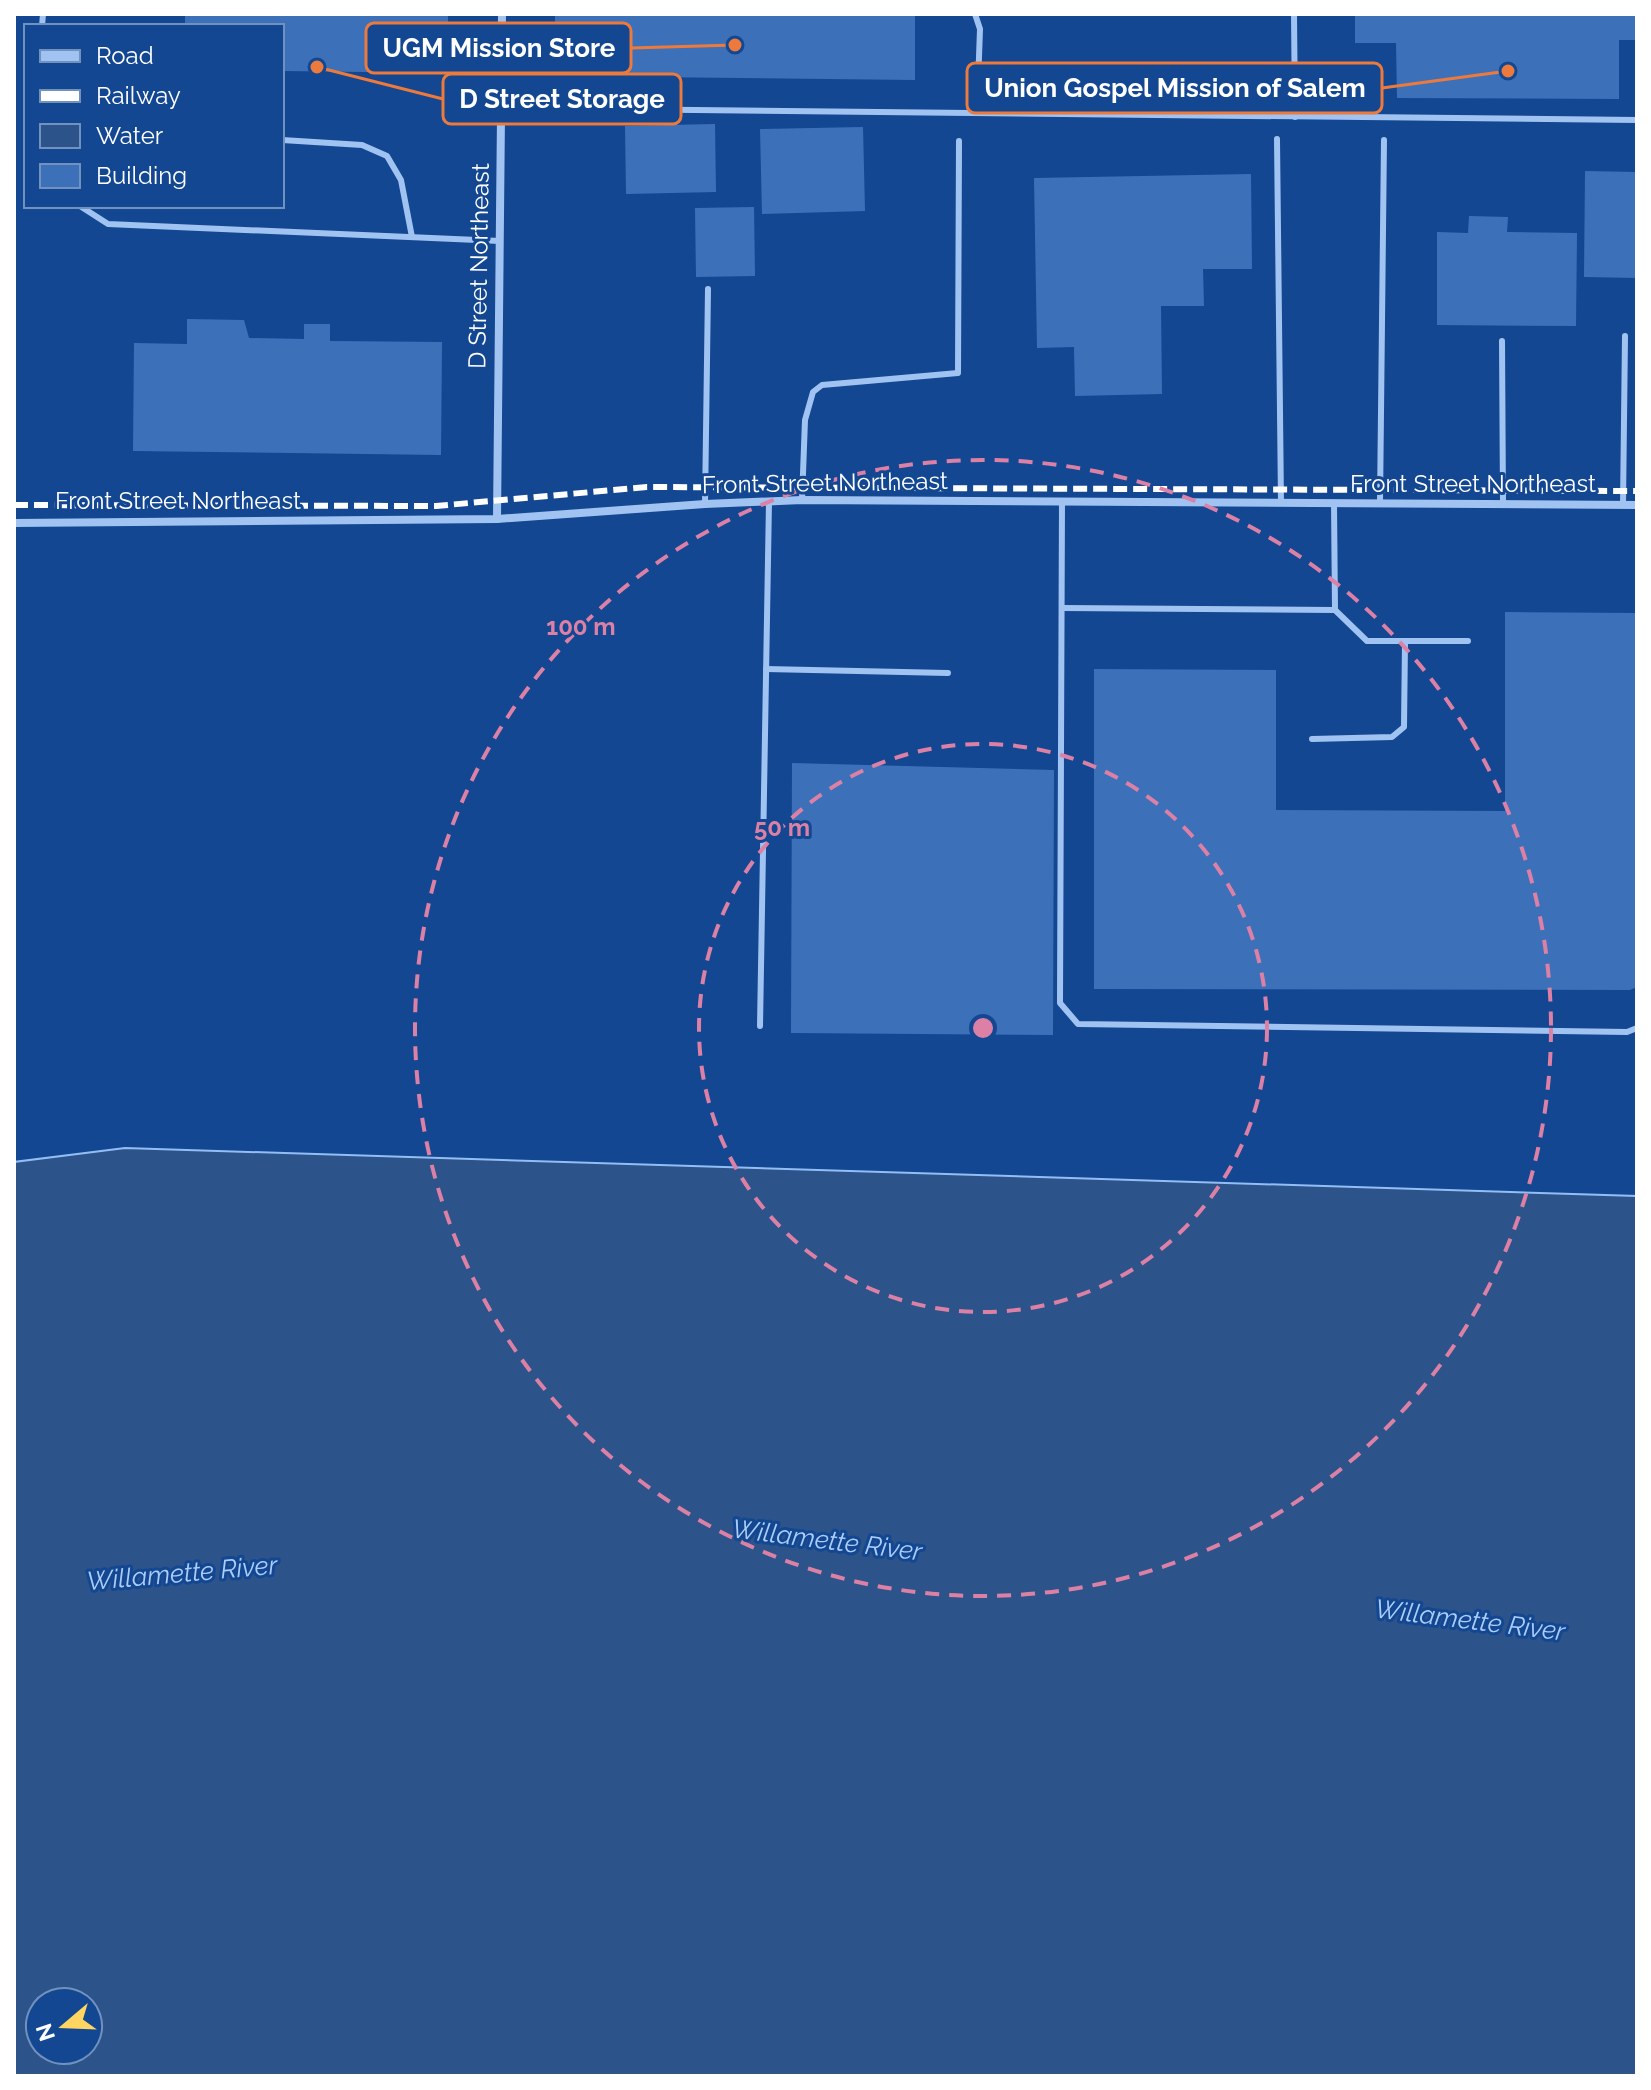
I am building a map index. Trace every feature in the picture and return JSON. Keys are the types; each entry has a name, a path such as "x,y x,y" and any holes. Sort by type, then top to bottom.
{"street":[{"name":"D Street Northeast","path":"497,519 502,14"},
{"name":"Front Street Northeast","path":"14,523 497,519 802,500 1637,505"}],"lane":[{"path":"975,14 980,29 977,113"},
{"path":"1294,14 1295,117"},
{"path":"501,108 1637,120"},
{"path":"1277,139 1281,503"},
{"path":"284,140 362,145 387,156 401,180 412,237"},
{"path":"1380,503 1384,140"},
{"path":"802,500 805,420 813,392 822,385 958,373 959,141"},
{"path":"83,208 108,224 500,241"},
{"path":"705,504 708,289"},
{"path":"1623,505 1625,336"},
{"path":"1502,341 1503,504"},
{"path":"760,1026 769,501"},
{"path":"1062,501 1060,1003 1078,1024 1627,1032 1637,1028"},
{"path":"1334,503 1335,610"},
{"path":"1062,608 1335,610 1367,641 1468,641"},
{"path":"1312,739 1392,737 1404,727 1405,641"},
{"path":"766,669 948,673"}],"water":[{"name":"Willamette River","path":"125,1148 1637,1196 1637,2076 14,2076 14,1162"}],"building":[{"path":"185,14 448,14 448,73 284,71 284,24 185,24"},
{"path":"555,14 915,14 915,80 555,76"},
{"path":"1355,14 1637,14 1637,40 1619,40 1619,99 1397,98 1396,43 1355,43"},
{"path":"715,124 716,192 626,194 625,126"},
{"path":"863,127 865,211 762,214 760,129"},
{"path":"1585,171 1637,172 1637,278 1584,277"},
{"path":"1251,174 1252,269 1203,269 1204,306 1161,306 1162,394 1075,396 1074,347 1037,348 1034,178"},
{"path":"754,207 755,276 696,277 695,208"},
{"path":"1469,216 1508,217 1507,232 1577,233 1576,326 1437,325 1437,232 1468,233"},
{"path":"187,319 244,320 249,338 304,339 304,324 330,324 330,341 442,342 441,455 133,451 134,343 187,344"},
{"path":"1505,612 1637,613 1637,987 1630,990 1094,989 1094,669 1276,670 1276,810 1505,811"},
{"path":"792,763 1054,770 1053,1035 791,1033"}],"railway":[{"path":"14,505 436,506 647,487 1637,491"}],"place":[{"name":"UGM Mission Store","path":"735,45"},
{"name":"D Street Storage","path":"317,67"},
{"name":"Union Gospel Mission of Salem","path":"1508,71"}]}
